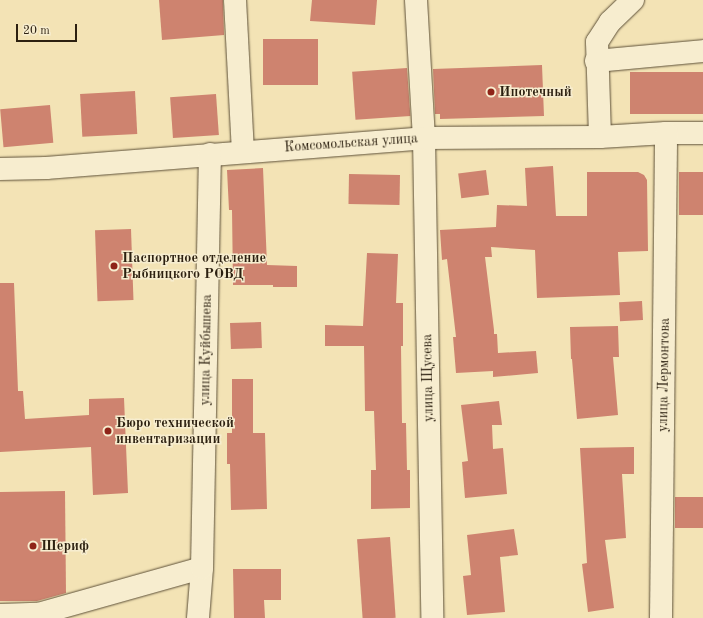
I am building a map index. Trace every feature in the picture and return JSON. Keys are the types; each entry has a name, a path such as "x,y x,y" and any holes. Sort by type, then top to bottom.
{"street":[{"path":"235,0 243,151"},
{"name":"улица Щусева","path":"416,0 424,138 432,618"},
{"path":"600,137 596,61 597,42 610,22 633,0"},
{"path":"596,61 703,51"},
{"name":"Комсомольская улица","path":"0,169 46,168 243,151 424,138 600,137 666,132 703,133"},
{"name":"улица Лермонтова","path":"661,618 666,132"},
{"name":"улица Куйбышева","path":"198,618 202,568 210,154"},
{"path":"0,615 38,614 78,601 108,595 202,568"},
{"path":"61,618 78,601"}],"building":[{"path":"159,0 223,0 224,35 162,40"},
{"path":"312,0 377,0 375,25 310,21"},
{"path":"263,39 318,39 318,85 263,85"},
{"name":"Ипотечный","path":"542,65 544,116 440,119 440,114 435,114 433,69"},
{"path":"407,68 410,116 355,120 352,72"},
{"path":"630,72 703,72 703,114 630,114"},
{"path":"135,91 137,134 82,137 80,94"},
{"path":"216,94 219,135 173,138 170,97"},
{"path":"50,105 53,143 4,147 0,109"},
{"path":"553,166 556,216 587,216 587,172 638,172 644,175 647,180 648,251 618,252 620,295 537,298 535,250 491,247 492,257 485,257 494,334 497,334 498,353 536,351 538,373 493,377 493,371 456,373 453,337 456,337 447,259 442,260 440,230 496,227 497,205 527,206 525,168"},
{"path":"263,168 267,265 297,266 297,287 273,287 273,285 233,285 232,210 229,210 227,170"},
{"path":"486,170 489,195 461,198 458,173"},
{"path":"679,172 703,172 703,215 679,215"},
{"path":"349,174 400,175 399,205 348,204"},
{"name":"Паспортное отделение Рыбницкого РОВД","path":"131,229 133,300 97,301 95,230"},
{"path":"367,253 398,254 396,303 403,303 403,346 401,346 402,423 406,423 407,470 410,470 410,508 371,509 371,470 376,470 374,411 365,411 364,346 325,346 325,325 363,326"},
{"path":"0,283 14,283 18,391 23,391 25,419 89,415 89,399 124,398 128,493 93,495 91,447 0,452"},
{"path":"642,301 643,320 620,321 619,302"},
{"path":"261,322 262,348 231,349 230,323"},
{"path":"618,326 619,357 613,357 618,415 577,419 571,359 570,327"},
{"path":"232,379 253,379 253,433 265,433 267,509 231,510 230,464 227,464 227,433 232,433"},
{"path":"499,401 502,425 492,425 493,449 503,448 507,494 465,498 462,462 468,461 461,405"},
{"path":"634,447 634,474 622,474 626,538 605,540 614,608 588,612 582,564 587,563 580,448"},
{"name":"Шериф","path":"65,491 66,593 37,601 0,601 0,492"},
{"path":"675,497 703,497 703,528 675,528"},
{"path":"514,529 518,555 500,557 505,612 467,615 463,576 471,575 467,535"},
{"path":"390,537 396,618 363,618 357,539"},
{"path":"233,569 281,569 281,600 264,600 265,618 234,618"}],"place":[{"name":"Ипотечный","path":"491,92"},
{"name":"Паспортное отделение Рыбницкого РОВД","path":"114,266"},
{"name":"Бюро технической инвентаризации","path":"108,431"},
{"name":"Шериф","path":"33,546"}]}
